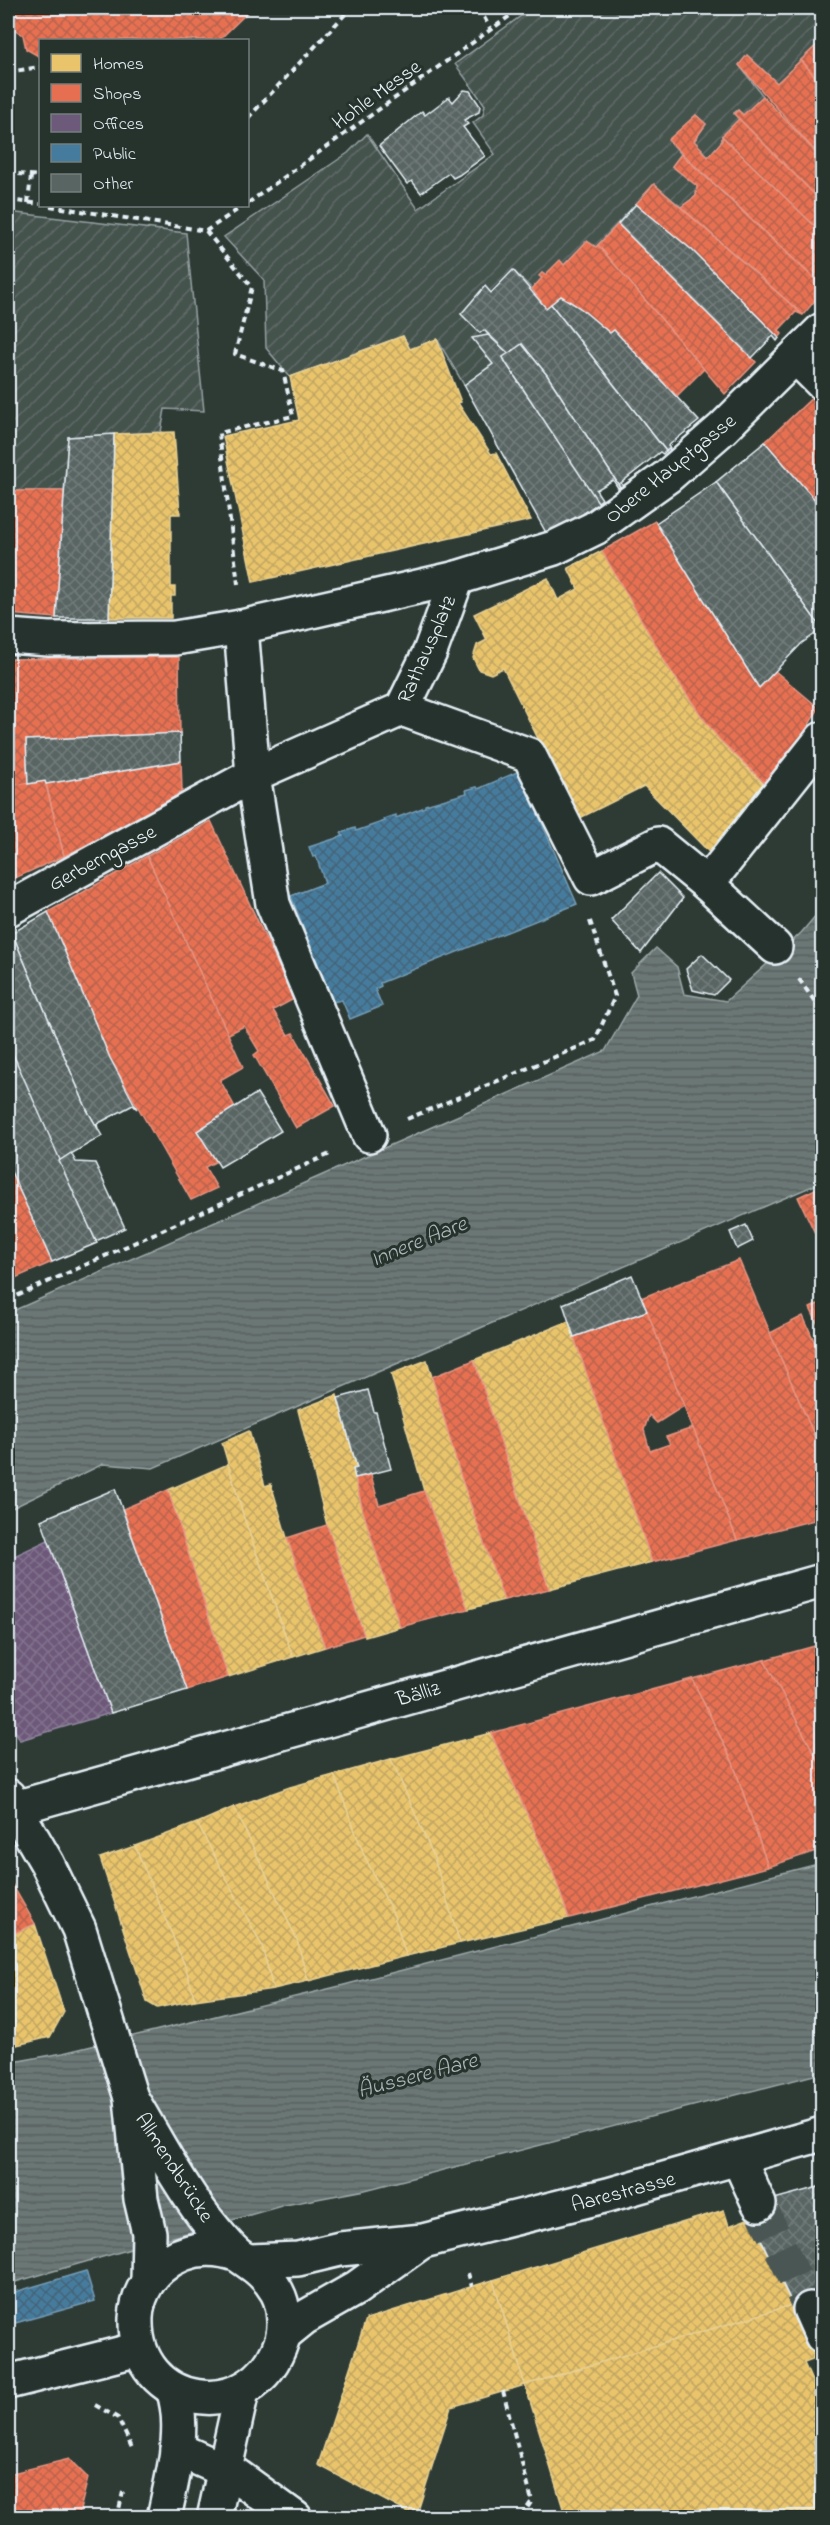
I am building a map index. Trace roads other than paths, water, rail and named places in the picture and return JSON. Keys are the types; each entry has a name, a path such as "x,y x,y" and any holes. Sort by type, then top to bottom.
{"street":[{"name":"Obere Hauptgasse","path":"458,578 554,548 595,528 668,476 797,358 822,330"},
{"path":"797,358 822,383"},
{"name":"Rathausplatz","path":"8,636 49,639 175,638 242,627 458,578"},
{"name":"Rathausplatz","path":"197,806 252,775 402,709 430,652 458,578"},
{"path":"242,627 252,775 273,904 369,1136"},
{"path":"402,709 530,754 591,878 658,844 707,884 775,947"},
{"path":"707,884 822,739"},
{"name":"Gerberngasse","path":"8,909 197,806"},
{"name":"Bälliz","path":"105,2017 86,1948 72,1911 11,1802 822,1581"},
{"name":"Allmendbrücke","path":"105,2017 131,2098 149,2267"},
{"name":"Allmendbrücke","path":"131,2098 205,2217 236,2250"},
{"name":"Aarestrasse","path":"236,2250 298,2259 340,2249 423,2241 739,2160 822,2134"},
{"path":"739,2160 759,2204"},
{"name":"Aarestrasse","path":"283,2335 304,2318 355,2289 423,2241"},
{"path":"216,2249 236,2250 266,2276 278,2294 284,2314 283,2335 269,2368 242,2391 207,2398 173,2389 158,2378 139,2349 135,2332 136,2314 149,2267 164,2265 183,2254 216,2249"},
{"path":"8,2382 139,2349"},
{"path":"164,2517 177,2449 179,2419 173,2389"},
{"path":"214,2517 242,2391"},
{"path":"177,2449 237,2476 295,2517"}],"water":[{"name":"Innere Aare","path":"822,908 822,1182 153,1468 103,1464 8,1510 8,1313 605,1051 637,995 631,973 656,948 677,967 684,994 726,1001 801,933"},
{"name":"Äussere Aare","path":"822,1863 822,2073 365,2190 285,2205 8,2284 8,2063 63,2053 340,1986"}],"tunnel":[{"path":"759,2204 810,2309"}]}
